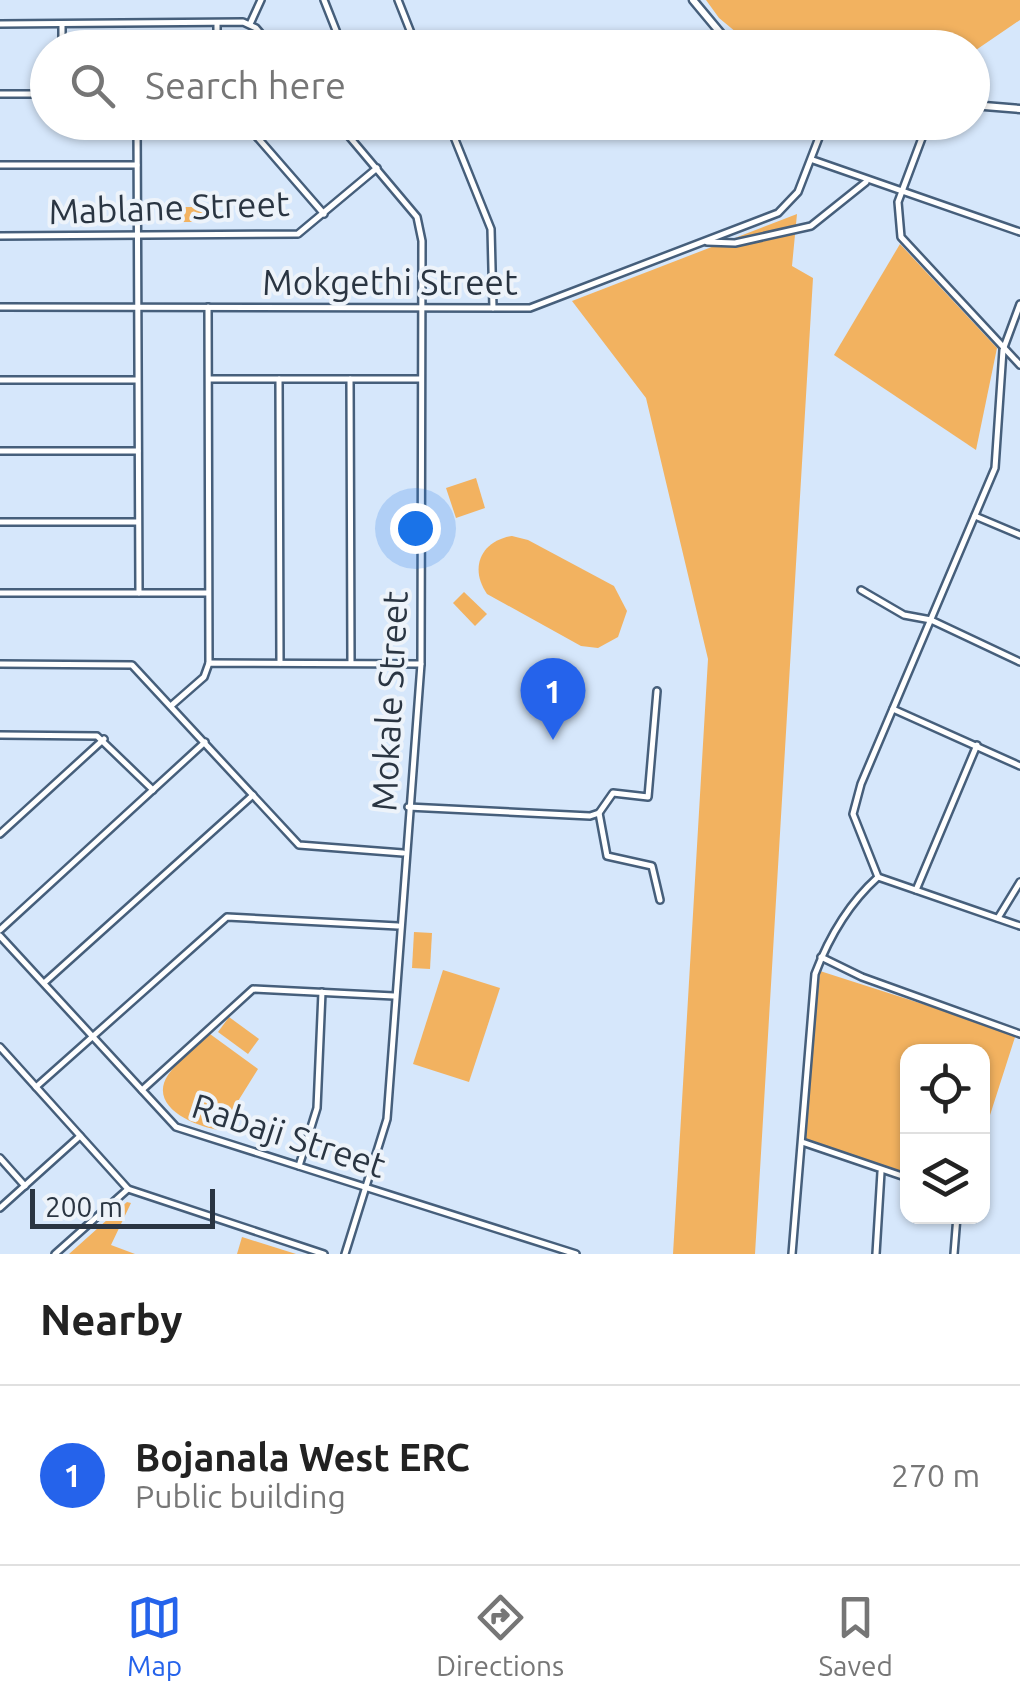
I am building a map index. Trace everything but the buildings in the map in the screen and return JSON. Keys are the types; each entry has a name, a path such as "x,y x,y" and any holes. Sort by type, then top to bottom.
{"street":[{"path":"250,24 262,0"},
{"path":"324,0 336,30"},
{"path":"398,0 410,30"},
{"path":"693,0 718,30"},
{"path":"216,23 216,30"},
{"path":"0,24 216,23 250,24 256,30"},
{"path":"62,24 62,30"},
{"path":"0,94 30,94"},
{"path":"990,106 1020,109"},
{"path":"137,140 138,594"},
{"path":"260,140 324,214"},
{"name":"Mokale Street","path":"346,1254 387,1119 398,926 421,664 420,223 353,140"},
{"path":"455,140 491,229 493,308"},
{"name":"Mokgethi Street","path":"0,307 536,306 778,212 798,192 819,140"},
{"path":"921,140 901,193 898,223 904,244 1020,365"},
{"path":"812,160 866,182 1020,232"},
{"path":"0,165 137,165"},
{"name":"Mablane Street","path":"0,236 292,235 324,214 377,168"},
{"path":"704,242 735,243 807,228 866,182"},
{"path":"1020,304 1003,350 997,461 854,805 855,823 878,878 1020,926"},
{"path":"172,705 204,677 209,664 208,307"},
{"path":"209,379 421,379"},
{"path":"279,379 280,663"},
{"path":"350,379 351,663"},
{"path":"0,380 137,380"},
{"path":"0,451 138,451"},
{"path":"975,516 1020,535"},
{"path":"0,522 137,522"},
{"path":"861,590 904,615 931,620 1020,662"},
{"path":"0,593 208,592"},
{"path":"0,664 132,665 299,845 404,854"},
{"path":"209,664 421,664"},
{"path":"657,691 652,792 642,799 613,793 599,813 606,856 652,866 660,900"},
{"path":"892,709 1020,766"},
{"path":"0,735 104,739 153,790"},
{"path":"0,832 104,739"},
{"path":"0,933 205,742"},
{"path":"916,890 977,746"},
{"path":"44,983 253,795"},
{"path":"408,807 599,813"},
{"path":"792,1254 814,984 821,957 857,896 878,878"},
{"path":"998,919 1020,882"},
{"path":"36,1088 227,917 398,926"},
{"name":"Rabaji Street","path":"0,933 176,1126 576,1254"},
{"path":"821,957 862,977 1020,1034"},
{"path":"142,1090 245,994 272,987 394,996"},
{"path":"299,1166 318,1108 322,991"},
{"path":"0,1047 128,1189 324,1254"},
{"path":"0,1208 80,1136"},
{"path":"800,1142 900,1176"},
{"path":"0,1158 25,1186"},
{"path":"876,1254 880,1172"},
{"path":"55,1254 128,1189"},
{"path":"954,1254 956,1224"}],"shaded area":[{"path":"706,0 1020,0 1020,20 990,40 990,30 733,30"},
{"path":"174,207 206,207 206,222 174,222"},
{"path":"797,214 792,266 813,278 755,1254 673,1254 708,659 646,398 572,301"},
{"path":"900,244 997,348 976,450 834,355"},
{"path":"476,478 485,508 456,518 446,488"},
{"path":"512,536 528,540 614,586 627,611 618,637 598,648 581,646 487,594 479,575 481,557 492,544"},
{"path":"464,592 487,614 475,626 453,603"},
{"path":"414,932 432,933 430,969 412,968"},
{"path":"443,970 500,988 469,1082 413,1064"},
{"path":"820,971 1016,1034 990,1115 990,1044 900,1044 900,1172 804,1138"},
{"path":"229,1017 259,1039 248,1054 218,1032"},
{"path":"210,1034 258,1069 220,1130 187,1120 164,1097 168,1075"},
{"path":"127,1202 131,1203 111,1245 135,1254 69,1254"},
{"path":"242,1237 296,1254 237,1254"}],"place":[{"name":"Bojanala West ERC","path":"553,740"}]}
